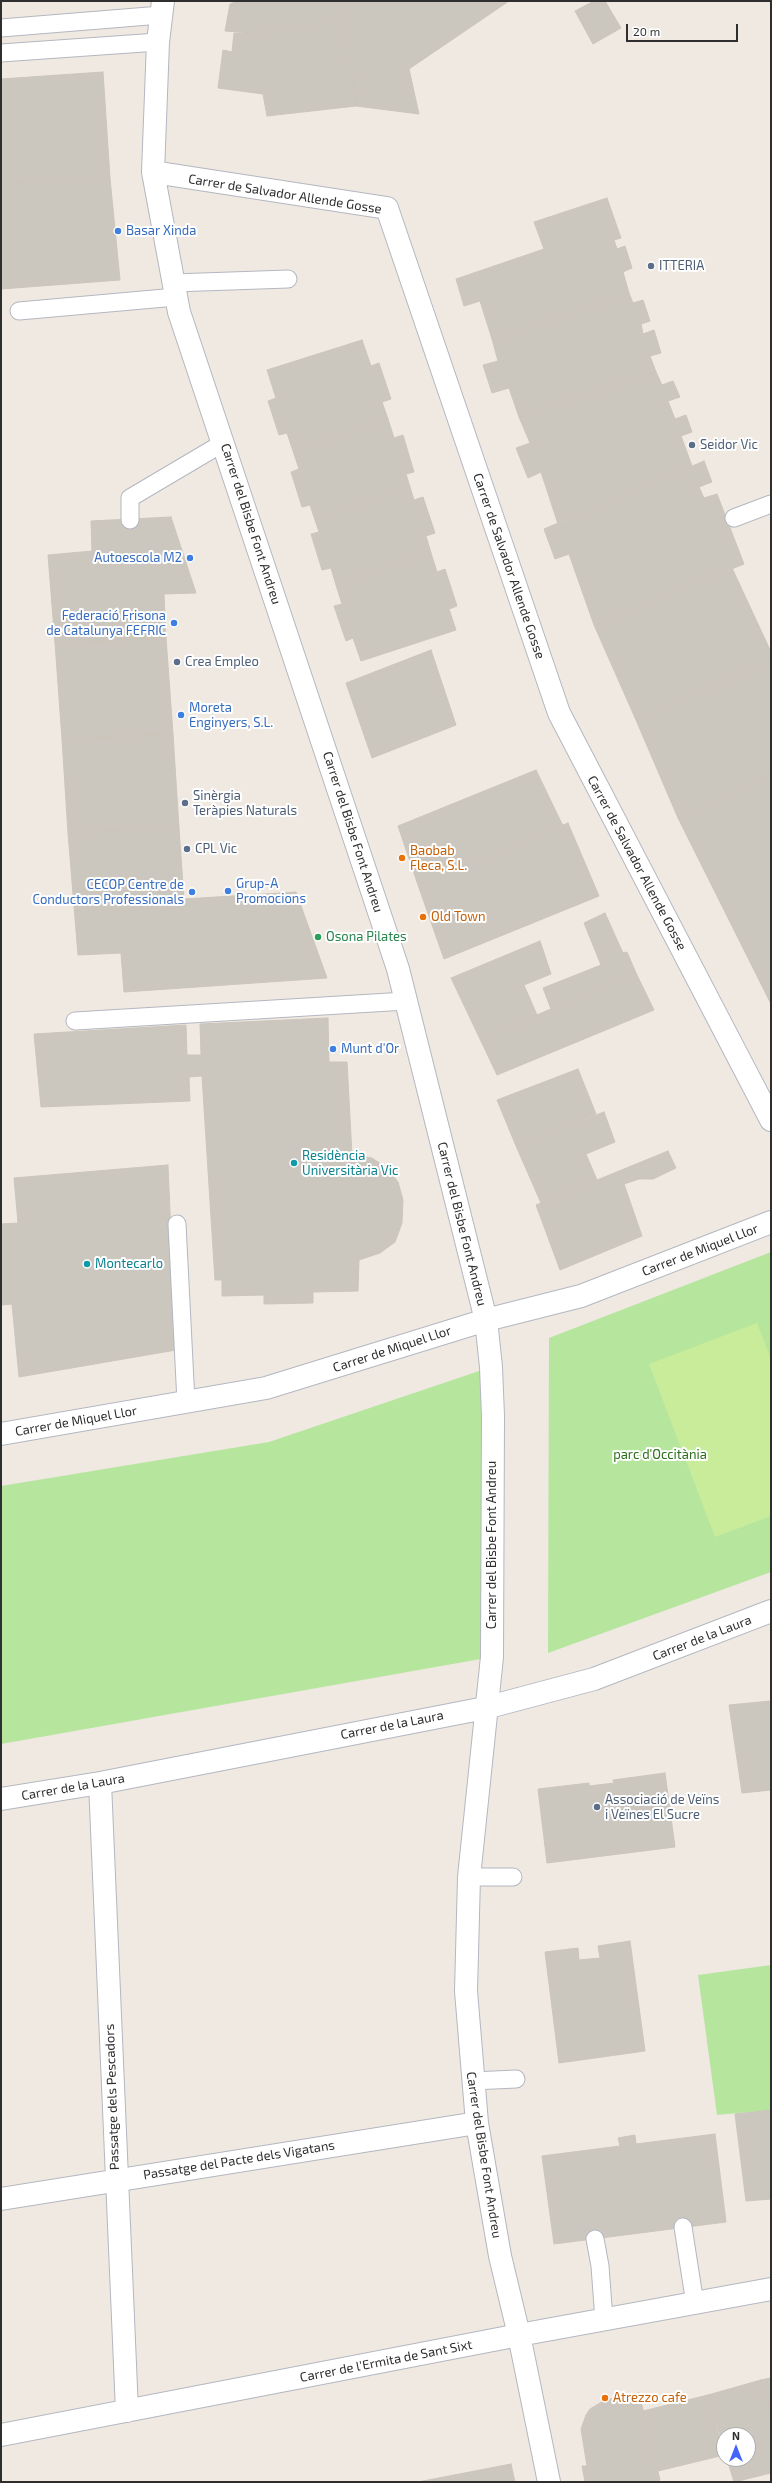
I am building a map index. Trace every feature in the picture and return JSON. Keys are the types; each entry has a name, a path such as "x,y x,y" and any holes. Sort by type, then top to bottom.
{"street":[{"name":"Carrer del Bisbe Font Andreu","path":"162,8 158,42 153,172 179,312 398,969 486,1320 491,1367 493,1416 492,1658 485,1708 469,1877 466,1991 472,2081 477,2123 500,2256 520,2334 549,2482"},
{"name":"Carrer de Salvador Allende Gosse","path":"153,172 387,208 559,713 771,1120"},
{"name":"Carrer de Miquel Llor","path":"1,1434 266,1388 486,1320 580,1296 771,1222"},
{"name":"Carrer de la Laura","path":"1,1799 100,1783 485,1708 594,1679 771,1611"},
{"name":"Passatge dels Pescadors","path":"100,1783 127,2411"},
{"name":"Passatge del Pacte dels Vigatans","path":"1,2199 116,2179 477,2123"},
{"name":"Carrer de l'Ermita de Sant Sixt","path":"1,2435 520,2334 695,2304 771,2289"}],"lane":[{"path":"1,28 162,8"},
{"path":"1,54 158,42"},
{"path":"19,311 175,290 288,279"},
{"path":"130,520 130,498 223,443"},
{"path":"734,518 771,504"},
{"path":"75,1021 406,1001"},
{"path":"177,1224 186,1402"},
{"path":"469,1877 513,1877"},
{"path":"472,2081 516,2079"},
{"path":"683,2227 695,2304"},
{"path":"595,2238 600,2266 604,2320"}],"green space":[{"name":"parc d'Occitània","path":"771,1252 771,1572 548,1653 549,1338"},
{"path":"757,1323 771,1359 771,1516 715,1537 649,1364"},
{"path":"491,1367 492,1657 1,1744 1,1486 269,1442"},
{"path":"771,1965 771,2110 717,2115 698,1975"}],"building":[{"path":"238,1 343,1 345,21 254,33 225,31 230,4"},
{"path":"343,1 509,1 409,69 419,114 356,106"},
{"path":"594,1 605,1 621,28 593,44 575,11"},
{"path":"345,21 356,106 267,116 263,94 218,88 223,50 232,52 234,33 254,33"},
{"path":"103,72 110,178 1,184 1,79"},
{"path":"110,178 120,280 1,289 1,184"},
{"path":"607,198 621,238 614,240 617,249 625,246 632,268 623,272 629,293 492,339 480,301 464,306 456,279 544,249 534,222"},
{"path":"629,293 633,303 643,300 650,321 641,324 643,334 654,330 661,353 650,356 656,372 519,417 509,388 492,393 483,365 498,361 492,339"},
{"path":"362,340 371,366 379,363 391,399 382,402 388,419 293,451 287,433 279,435 268,401 276,398 267,370"},
{"path":"656,372 662,385 673,381 680,397 668,401 675,419 686,415 692,432 681,436 692,466 558,524 541,472 528,478 516,448 530,443 519,417"},
{"path":"388,419 394,438 403,435 414,472 406,474 410,487 315,520 310,505 302,507 291,472 299,469 293,451"},
{"path":"704,461 712,482 699,487 704,498 717,494 744,564 594,625 569,554 555,559 544,529"},
{"path":"410,487 414,500 423,497 435,533 426,536 431,553 336,585 331,568 322,570 311,534 319,532 315,520"},
{"path":"171,517 196,593 164,594 166,638 55,643 48,555 92,551 91,521"},
{"path":"431,553 437,572 445,569 457,606 449,609 456,630 361,661 353,638 346,641 334,606 342,604 336,585"},
{"path":"732,568 771,652 771,661 636,720 594,625"},
{"path":"166,638 173,734 62,739 55,643"},
{"path":"431,650 456,725 372,758 346,683"},
{"path":"771,661 771,774 678,818 636,720"},
{"path":"173,734 179,828 68,833 62,739"},
{"path":"536,770 563,826 418,885 398,826"},
{"path":"771,774 771,1004 678,818"},
{"path":"568,823 599,896 444,959 418,885"},
{"path":"179,828 184,899 296,892 327,978 124,992 121,953 78,955 68,833"},
{"path":"605,913 623,953 627,952 636,973 551,1009 543,988 601,965 584,923"},
{"path":"540,941 551,974 524,985 537,1015 480,1039 451,978"},
{"path":"636,973 654,1010 497,1075 480,1039"},
{"name":"Residència Universitària Vic","path":"328,1018 329,1062 347,1062 352,1155 372,1158 387,1168 398,1182 403,1200 402,1223 395,1242 380,1253 359,1260 358,1291 313,1292 313,1303 264,1304 264,1295 222,1296 222,1280 215,1280 202,1076 189,1077 190,1101 41,1107 34,1034 186,1025 187,1055 201,1055 200,1024"},
{"path":"578,1069 596,1114 516,1146 497,1100"},
{"path":"604,1112 615,1142 586,1154 597,1180 541,1203 516,1146"},
{"path":"668,1151 676,1168 653,1179 639,1179 624,1184 642,1236 560,1270 536,1205"},
{"name":"Montecarlo","path":"168,1165 176,1350 19,1377 12,1304 1,1305 1,1224 18,1223 14,1178"},
{"path":"771,1701 771,1790 742,1793 729,1705"},
{"path":"665,1773 675,1847 547,1863 538,1789 589,1783 589,1786 614,1783 613,1780"},
{"path":"630,1941 645,2051 559,2063 545,1952 578,1948 579,1960 600,1958 598,1946"},
{"path":"771,2110 771,2199 746,2201 735,2114"},
{"path":"715,2134 726,2222 554,2244 542,2156 620,2146 618,2138 635,2135 636,2144"},
{"path":"771,2378 771,2414 761,2380"},
{"path":"761,2380 771,2414 771,2473 734,2482 729,2467 756,2467 756,2427 717,2427 708,2395"},
{"path":"639,2393 660,2480 655,2482 585,2482 582,2466 587,2466 581,2429 586,2415 590,2409 605,2400"},
{"path":"708,2395 717,2427 716,2457 658,2471 643,2411"},
{"path":"511,2464 515,2482 418,2482"}],"place":[{"name":"Basar Xinda","path":"118,231"},
{"name":"ITTERIA","path":"651,266"},
{"name":"Seidor Vic","path":"692,445"},
{"name":"Autoescola M2","path":"190,558"},
{"name":"Federació Frisona de Catalunya FEFRIC","path":"174,623"},
{"name":"Crea Empleo","path":"177,662"},
{"name":"Moreta Enginyers, S.L.","path":"181,715"},
{"name":"Sinèrgia Teràpies Naturals","path":"185,803"},
{"name":"CPL Vic","path":"187,849"},
{"name":"Baobab Fleca, S.L.","path":"402,858"},
{"name":"Grup-A Promocions","path":"228,891"},
{"name":"CECOP Centre de Conductors Professionals","path":"192,892"},
{"name":"Old Town","path":"423,917"},
{"name":"Osona Pilates","path":"318,937"},
{"name":"Munt d'Or","path":"333,1049"},
{"name":"Residència Universitària Vic","path":"294,1163"},
{"name":"Montecarlo","path":"87,1264"},
{"name":"Associació de Veïns i Veïnes El Sucre","path":"597,1807"},
{"name":"Atrezzo cafe","path":"605,2398"}]}
